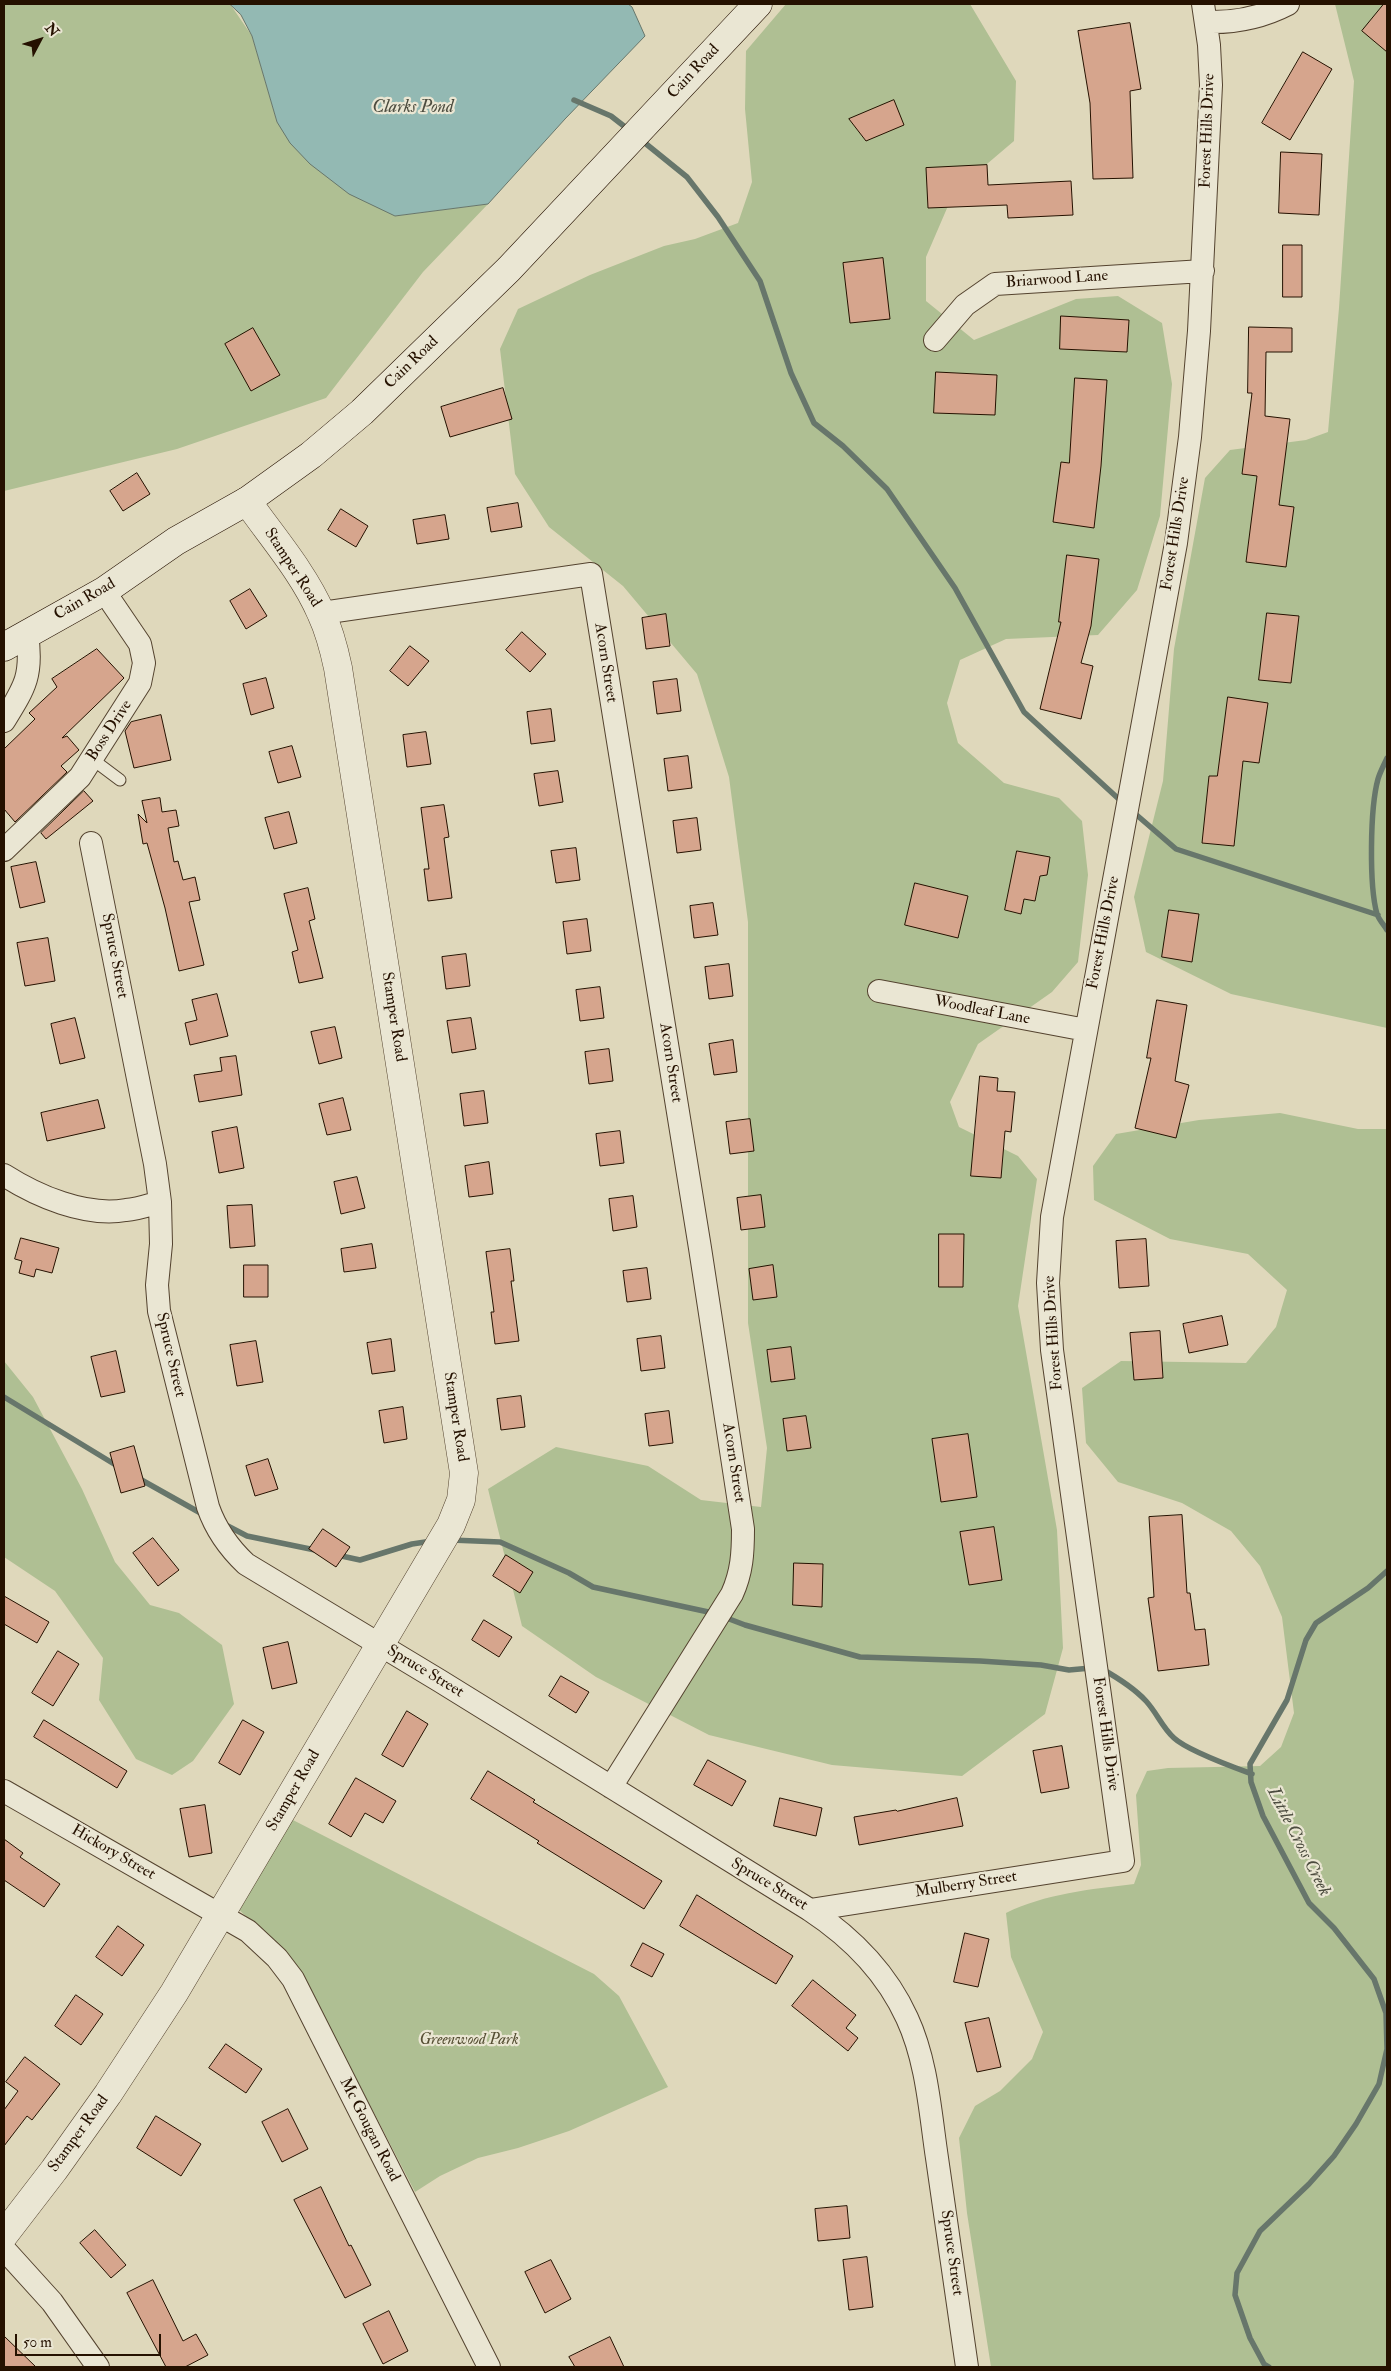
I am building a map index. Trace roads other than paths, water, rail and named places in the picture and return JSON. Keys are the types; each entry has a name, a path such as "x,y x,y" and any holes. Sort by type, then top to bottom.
{"street":[{"name":"Cain Road","path":"15,640 104,591 176,541 247,501 311,456 362,412 509,269 758,4"},
{"path":"1205,13 1246,20 1272,12 1288,4"},
{"name":"Forest Hills Drive","path":"1123,1861 1052,1350 1048,1283 1052,1217 1176,543 1190,437 1203,270 1211,85 1205,13"},
{"name":"Briarwood Lane","path":"935,340 965,305 995,284 1203,270"},
{"name":"Stamper Road","path":"4,2234 54,2170 108,2094 222,1916 454,1518 461,1500 464,1473 338,668 332,641 322,613 309,589 247,501"},
{"name":"Acorn Street","path":"322,613 591,574 698,1238 743,1538 741,1569 732,1594 610,1788"},
{"name":"Boss Drive","path":"4,850 80,777 140,683 144,663 140,644 104,591"},
{"path":"4,721 24,690 30,657 15,640"},
{"name":"Spruce Street","path":"91,843 155,1164 160,1202 161,1244 157,1285 159,1311 208,1507 218,1531 234,1553 246,1564 810,1910 832,1925 871,1961 894,1994 917,2042 924,2068 967,2367"},
{"name":"Woodleaf Lane","path":"879,991 1086,1030"},
{"path":"4,1175 46,1198 72,1206 124,1211 160,1202"},
{"name":"Hickory Street","path":"4,1791 222,1916"},
{"name":"Mulberry Street","path":"810,1910 1123,1861"},
{"name":"Mc Gougan Road","path":"222,1916 258,1939 278,1958 293,1979 489,2367"},
{"path":"4,2250 52,2302 98,2367"}],"lane":[{"path":"92,759 120,780"}],"water":[{"name":"Clarks Pond","path":"230,4 628,4 632,7 645,36 565,119 488,204 395,216 349,194 310,164 290,143 277,122 252,36 241,15"}],"waterway":[{"path":"574,100 611,116 629,130"},
{"path":"640,139 687,177 718,217 760,281 791,373 814,423 843,446 887,489 955,588 1024,712 1122,802"},
{"name":"Little Cross Creek","path":"1387,758 1379,776 1375,792 1372,827 1374,901 1378,916 1387,930"},
{"path":"1132,811 1176,849 1378,915"},
{"path":"4,1397 119,1467"},
{"path":"138,1478 204,1515"},
{"path":"224,1524 247,1536 315,1550"},
{"path":"451,1540 500,1542 569,1573 593,1587 713,1613"},
{"path":"337,1555 360,1560 412,1544 432,1541"},
{"name":"Little Cross Creek","path":"1269,2367 1264,2364 1250,2338 1235,2295 1237,2273 1260,2231 1309,2184 1334,2156 1356,2124 1379,2084 1387,2049 1386,2013 1374,1979 1334,1928 1309,1903 1263,1816 1251,1782 1250,1764 1287,1700 1306,1640 1316,1623 1368,1588 1387,1571"},
{"path":"724,1617 745,1625 860,1657 980,1661 1041,1665 1069,1670 1091,1668"},
{"path":"1102,1669 1141,1696 1170,1734 1181,1743 1211,1758 1252,1774"}],"park label":[{"name":"Greenwood Park","path":"469,2041"}]}
